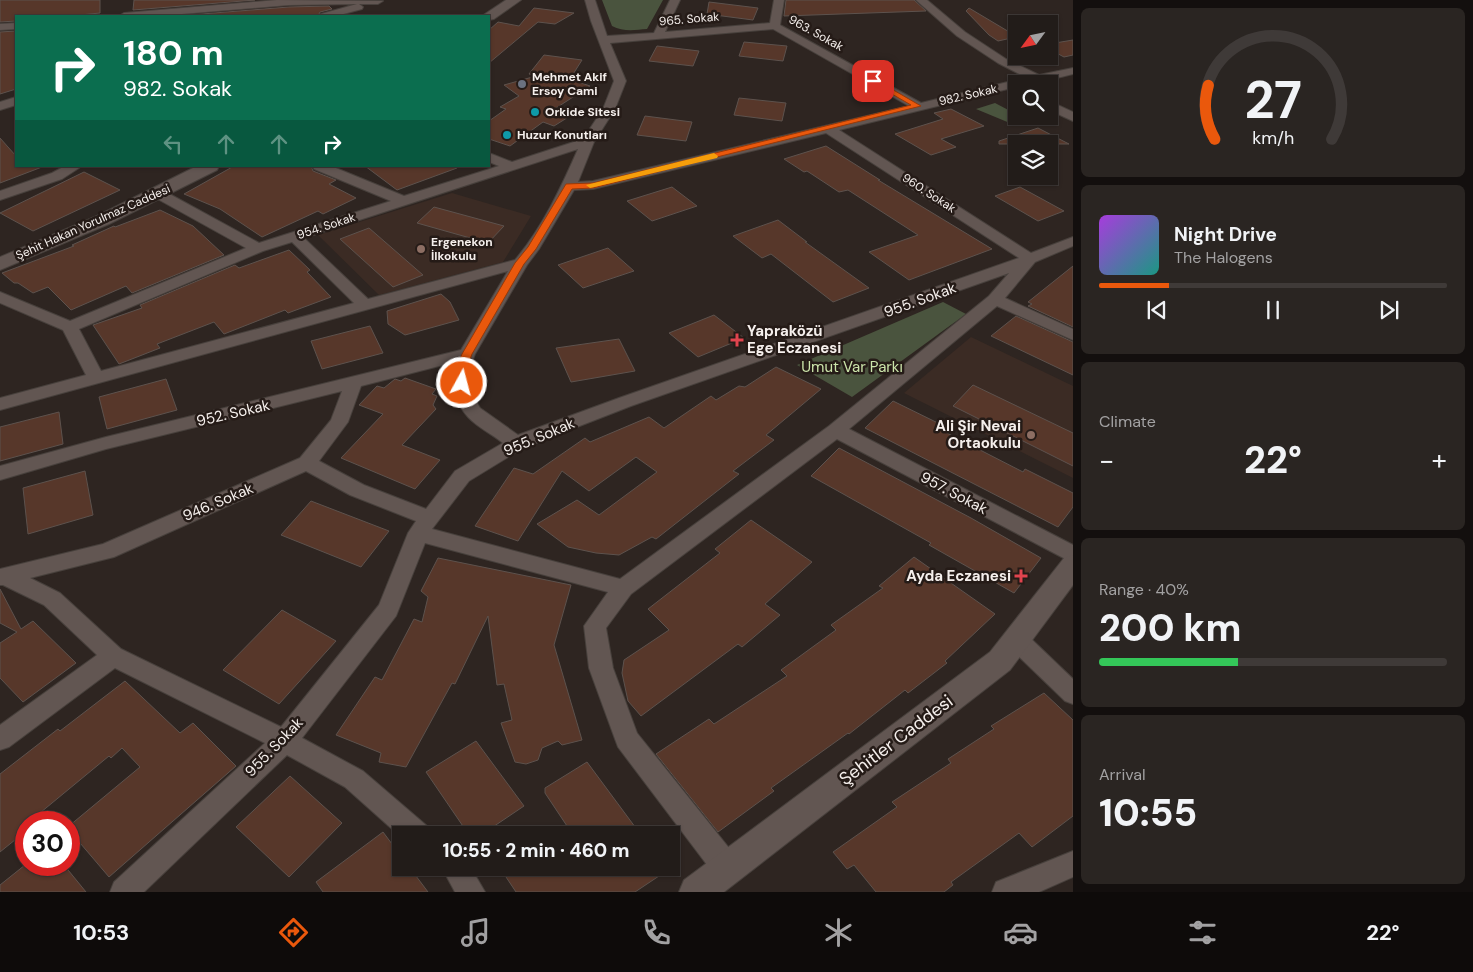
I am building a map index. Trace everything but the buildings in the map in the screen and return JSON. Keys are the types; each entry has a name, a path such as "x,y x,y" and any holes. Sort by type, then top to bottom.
{"street":[{"path":"123,14 289,1 378,0"},
{"path":"328,15 378,0"},
{"path":"490,15 515,0"},
{"path":"516,443 474,412 464,396 460,371 467,354 520,263 532,249 569,186 588,142 609,109 620,81 594,16 590,0"},
{"path":"658,35 675,0"},
{"name":"963. Sokak","path":"779,0 775,26 918,106"},
{"path":"921,0 960,34 1002,61 1029,75"},
{"path":"0,27 15,26"},
{"name":"965. Sokak","path":"604,40 775,26"},
{"name":"982. Sokak","path":"1055,75 1073,71"},
{"name":"982. Sokak","path":"569,186 593,185 918,106 1008,87"},
{"path":"0,106 15,101"},
{"path":"1058,110 1073,117"},
{"name":"960. Sokak","path":"827,128 1030,259"},
{"name":"954. Sokak","path":"70,327 258,248 588,142"},
{"path":"490,157 512,167"},
{"path":"0,196 57,176 74,167"},
{"name":"Şehit Hakan Yorulmaz Caddesi","path":"0,264 104,220 159,194 209,167"},
{"path":"321,167 403,201"},
{"path":"159,194 258,248"},
{"path":"294,236 366,306"},
{"name":"955. Sokak","path":"124,892 285,740 388,610 424,526 462,476 516,443 994,273 1071,243"},
{"path":"727,868 627,739 601,668 595,626 623,588 836,430 995,299 1030,259"},
{"path":"0,404 520,263"},
{"path":"0,297 70,327 96,378"},
{"path":"995,299 1073,334"},
{"name":"952. Sokak","path":"0,473 106,443 353,384 467,354"},
{"path":"353,384 339,422 307,463 424,526 623,588"},
{"name":"957. Sokak","path":"836,430 1073,555"},
{"name":"946. Sokak","path":"3,577 107,551 307,463"},
{"name":"Şehitler Caddesi","path":"696,892 1000,661 1073,565"},
{"path":"3,577 52,598 113,656 285,740 354,779 408,826"},
{"path":"1016,640 1073,694"},
{"path":"0,739 113,656"},
{"path":"1006,892 1073,864"},
{"path":"460,876 471,892"}],"shaded area":[{"name":"Ergenekon İlkokulu","path":"452,193 531,216 503,262 379,295 318,235"},
{"name":"Ali Şir Nevai Ortaokulu","path":"971,337 1073,386 1073,478 904,393"}],"green space":[{"path":"602,0 663,0 647,29 629,30 612,26"},
{"path":"995,103 1008,110 1008,122 976,109"},
{"name":"Umut Var Parkı","path":"943,302 966,314 852,397 797,365"}],"slow traffic":[{"path":"590,185 714,156"}],"place":[{"name":"Mehmet Akif Ersoy Cami","path":"522,84"},
{"name":"Orkide Sitesi","path":"535,112"},
{"name":"Huzur Konutları","path":"507,135"},
{"name":"Ergenekon İlkokulu","path":"421,249"},
{"name":"Yapraközü Ege Eczanesi","path":"737,340"},
{"name":"Ali Şir Nevai Ortaokulu","path":"1031,435"},
{"name":"Ayda Eczanesi","path":"1021,576"}],"route":[{"path":"462,383 460,371 467,354 520,263 532,249 569,186 593,185 918,106 873,81"}]}
